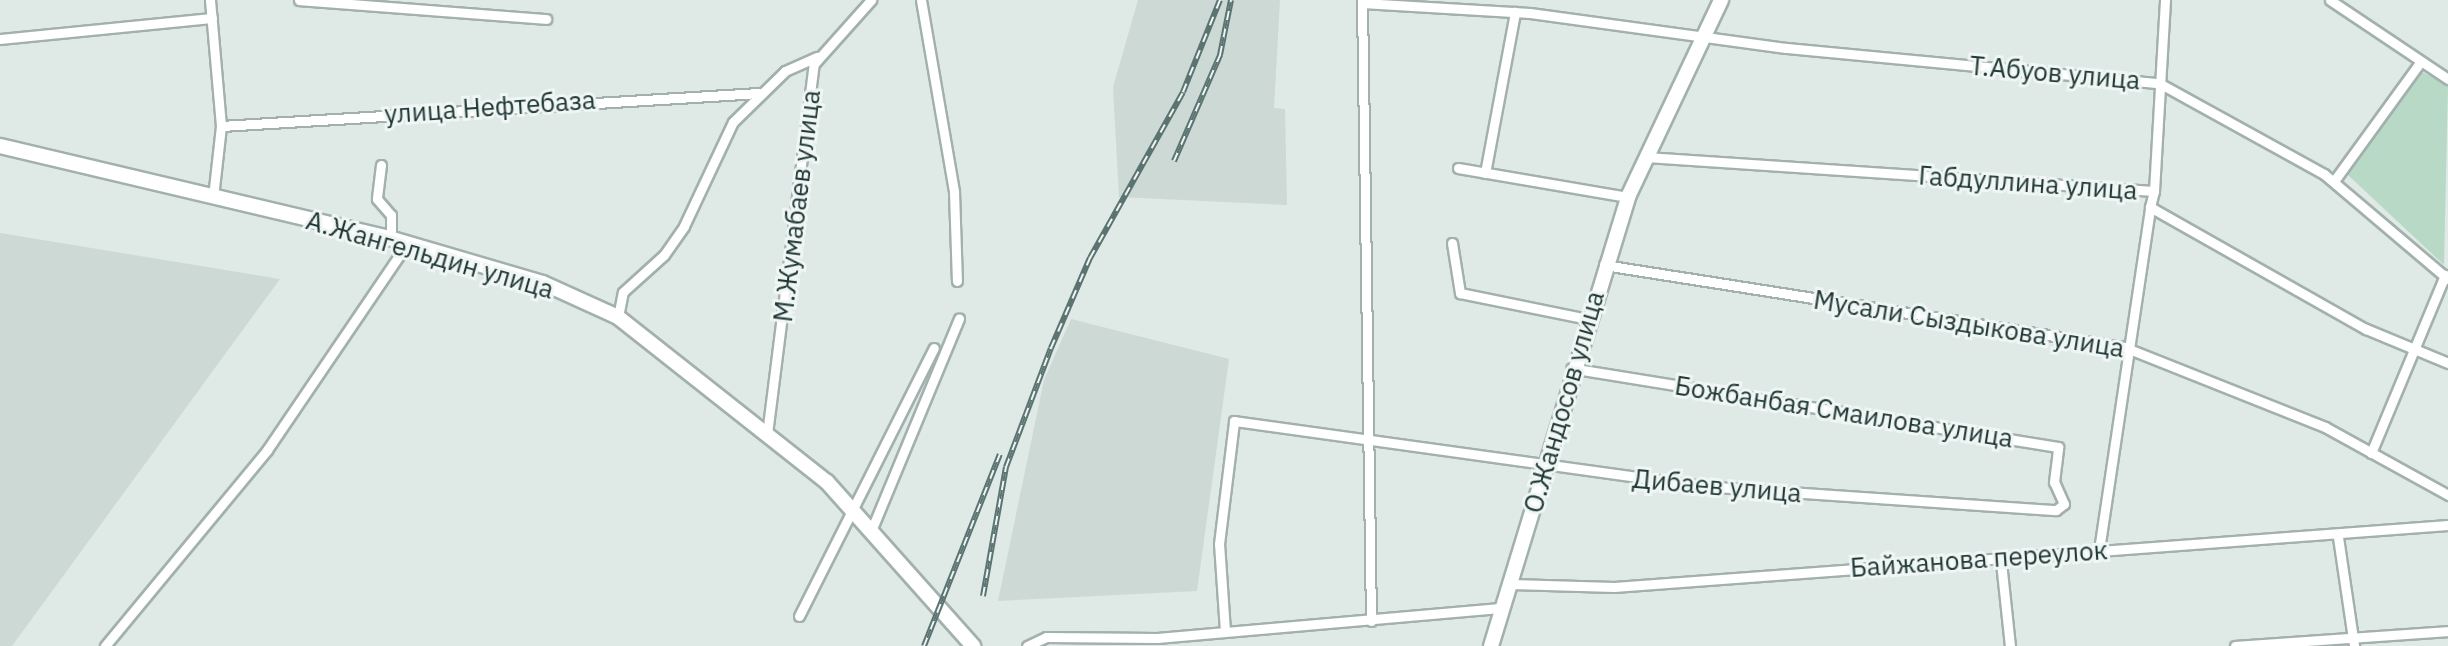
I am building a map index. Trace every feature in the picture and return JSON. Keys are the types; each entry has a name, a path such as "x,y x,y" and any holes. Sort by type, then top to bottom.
{"street":[{"path":"210,0 221,126 213,197"},
{"path":"299,0 546,19"},
{"name":"М.Жумабаев улица","path":"767,434 820,56 871,0"},
{"path":"921,0 954,192 957,281"},
{"path":"1456,0 1458,11"},
{"name":"О.Жандосов улица","path":"1491,646 1545,469 1571,368 1628,197 1721,0"},
{"path":"2154,191 2165,0"},
{"path":"2330,0 2419,64 2448,79"},
{"path":"1371,621 1362,2 1458,11 1515,12 1706,36"},
{"path":"1485,173 1515,12"},
{"path":"0,39 212,18"},
{"name":"Т.Абуов улица","path":"1706,36 2159,83 2334,181 2445,276"},
{"path":"618,317 623,292 664,255 733,122 759,93 820,56"},
{"path":"2334,181 2419,64"},
{"name":"улица Нефтебаза","path":"221,126 759,93"},
{"name":"А.Жангельдин улица","path":"0,146 391,239 543,283 618,317 767,434 853,513 973,646"},
{"name":"Габдуллина улица","path":"1646,157 2154,191 2150,207 2410,351 2448,363"},
{"name":"улица Нефтебаза","path":"381,165 377,199 391,215 391,239"},
{"path":"1458,168 1628,197"},
{"path":"2099,550 2124,347 2150,207"},
{"path":"1452,243 1460,293 1588,319"},
{"path":"105,646 267,450 407,244"},
{"name":"Мусали Сыздыкова улица","path":"1604,265 2124,347 2325,427 2448,495"},
{"path":"2371,453 2410,351 2445,276"},
{"path":"871,531 959,319"},
{"path":"799,616 934,348"},
{"name":"Божбанбая Смаилова улица","path":"1571,368 2058,447 2054,482 2064,504"},
{"name":"Дибаев улица","path":"1225,631 1219,544 1234,421 1370,438 1545,469 1855,498 2056,510 2064,504"},
{"name":"Байжанова переулок","path":"1511,584 1614,587 2001,562 2099,550 2338,537 2448,525"},
{"path":"2338,537 2354,642"},
{"path":"2001,562 2010,646"},
{"path":"1027,646 1046,637 1225,631 1503,608"},
{"path":"2235,646 2354,642 2448,631"}],"shaded area":[{"path":"1138,0 1280,0 1274,108 1285,109 1287,205 1119,197 1113,87"},
{"path":"0,233 280,279 12,646 0,646"},
{"path":"1071,319 1229,359 1197,591 998,601 1044,380"}],"green space":[{"path":"2422,72 2448,85 2444,265 2348,175"}],"railway":[{"path":"983,596 1006,467 1051,348 1090,258 1183,92 1220,0"},
{"path":"1174,161 1220,55 1231,0"},
{"path":"924,646 1000,454"}]}
